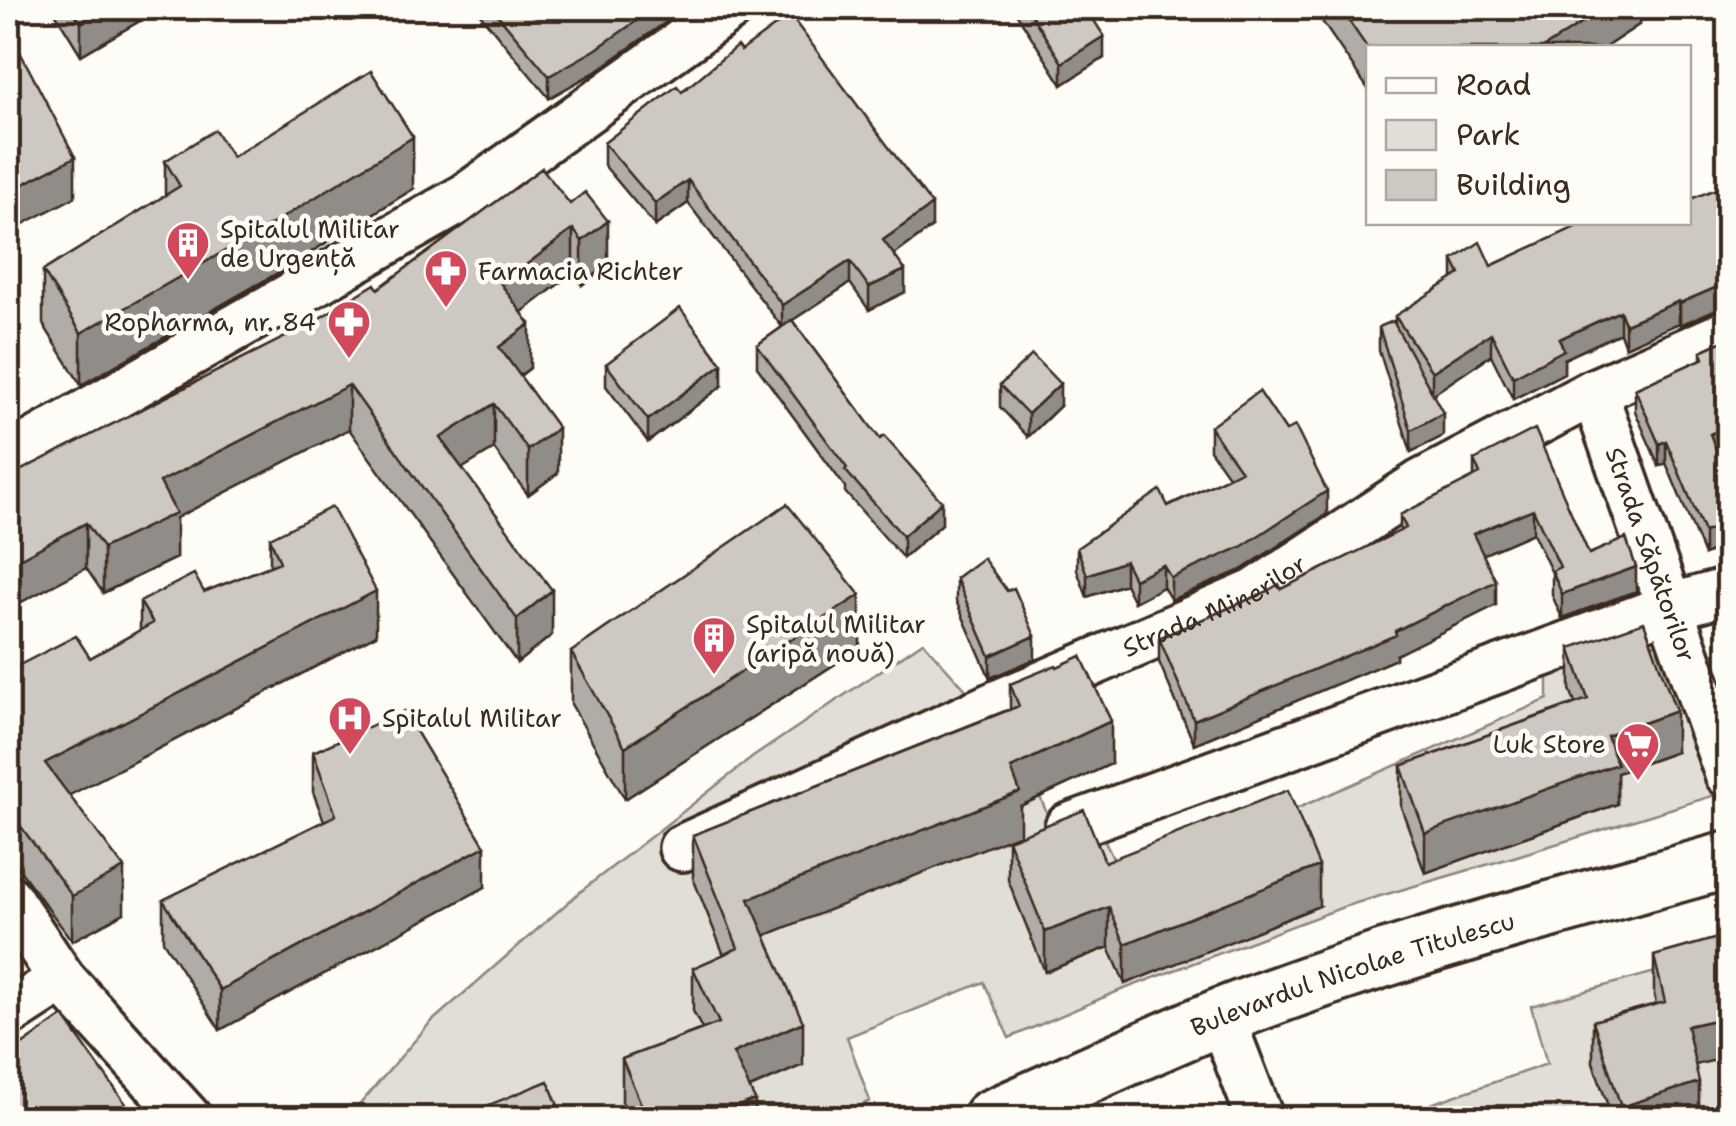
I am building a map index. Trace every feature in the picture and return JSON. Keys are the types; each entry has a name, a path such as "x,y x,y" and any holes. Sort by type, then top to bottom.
{"main road":[{"name":"Bulevardul Nicolae Titulescu","path":"991,1118 1221,1017 1346,972 1728,860"}],"street":[{"path":"8,458 468,196 730,8"},
{"name":"Strada Minerilor","path":"682,848 992,706 1254,593 1420,483 1594,392 1728,333"},
{"name":"Strada Săpătorilor","path":"1594,392 1728,774"},
{"path":"1068,827 1670,608 1728,591"},
{"path":"8,898 62,979 188,1118"},
{"path":"8,1014 62,979"},
{"path":"1221,1017 1260,1118"}],"green space":[{"path":"923,642 967,691 988,737 1011,727 1060,845 1101,833 1118,869 1282,815 1548,699 1548,676 1661,642 1722,793 1346,906 1116,992 1009,1038 984,982 847,1037 870,1101 834,1118 744,1118 719,1065 622,1101 629,1118 348,1118 430,1023 580,892 753,757","holes":["1588,739 1617,804 1425,873 1402,806","1105,903 1319,906 1125,984 1109,947 1045,972"]},
{"path":"1728,952 1665,1042 1593,1062 1612,1118 1390,1118 1547,1064 1531,1006"},
{"path":"1728,1057 1728,1118 1698,1118 1686,1067"}],"building":[{"path":"71,8 108,8 81,23"},
{"path":"492,8 655,8 549,76"},
{"path":"1027,8 1086,8 1104,36 1062,63"},
{"path":"1340,8 1605,8 1548,45 1366,46"},
{"path":"790,15 932,205 883,240 905,270 869,287 850,261 782,305 688,180 655,203 604,143 677,86 682,92 737,46 741,51"},
{"path":"8,29 75,157 8,192"},
{"path":"371,71 413,137 274,223 81,333 43,271 180,186 165,161 215,130 232,157"},
{"path":"542,168 570,204 585,192 608,221 582,241 573,229 501,284 530,324 499,347 558,428 528,450 494,404 440,438 552,590 517,619 349,385 160,482 176,513 103,548 86,523 8,565 8,477 305,327 375,284 378,289"},
{"path":"1728,184 1728,285 1625,324 1620,311 1559,339 1564,350 1513,377 1491,333 1432,372 1395,316 1460,274 1453,260 1480,242 1491,266 1580,225 1691,225 1691,199"},
{"path":"680,308 722,364 648,420 606,364"},
{"path":"792,320 880,439 884,436 942,502 903,536 845,470 757,345"},
{"path":"1393,321 1443,413 1411,430 1379,327"},
{"path":"1728,339 1728,426 1710,434 1728,480 1728,523 1704,532 1666,441 1659,444 1635,389 1704,358 1701,351"},
{"path":"1032,355 1060,384 1028,414 1000,385"},
{"path":"1259,391 1286,431 1295,426 1327,491 1241,547 1171,578 1163,565 1134,579 1125,561 1087,575 1077,548 1160,490 1168,506 1241,471 1210,427"},
{"path":"1535,429 1589,554 1626,538 1636,567 1562,594 1552,571 1560,567 1533,509 1473,534 1496,581 1395,631 1396,635 1194,720 1159,638 1279,584 1281,589 1406,528 1400,515 1480,474 1474,460"},
{"path":"787,504 860,595 625,747 571,652"},
{"path":"332,507 376,591 45,763 124,868 72,896 8,809 8,671 76,636 90,658 153,623 140,602 194,574 204,592 280,562 270,538"},
{"path":"983,558 1007,591 1014,588 1035,636 990,656 956,578"},
{"path":"1644,622 1676,711 1607,736 1617,764 1425,833 1401,766 1588,699 1570,648"},
{"path":"1081,656 1111,721 1011,768 1020,792 749,899 803,1022 733,1053 755,1100 704,1118 647,1118 622,1059 719,1023 693,968 738,948 693,835 1019,706 1010,684"},
{"path":"404,711 485,846 220,990 163,900 336,815 313,752"},
{"path":"1288,790 1319,866 1125,944 1109,907 1045,932 1008,840 1084,810 1105,862"},
{"path":"1728,935 1728,1017 1687,1026 1699,1082 1621,1107 1593,1021 1665,1002 1654,956"},
{"path":"63,1016 136,1118 41,1118 33,1108 19,1118 8,1118 8,1055"},
{"path":"548,1081 563,1118 457,1118"},
{"path":"397,1109 401,1118 373,1118"},
{"path":"1479,1112 1481,1118 1459,1118"}],"place":[{"name":"Spitalul Militar de Urgență","path":"188,281"},
{"name":"Farmacia Richter","path":"446,309"},
{"name":"Ropharma, nr. 84","path":"349,360"},
{"name":"Spitalul Militar (aripă nouă)","path":"714,676"},
{"name":"Spitalul Militar","path":"350,756"},
{"name":"Luk Store","path":"1638,782"}]}
